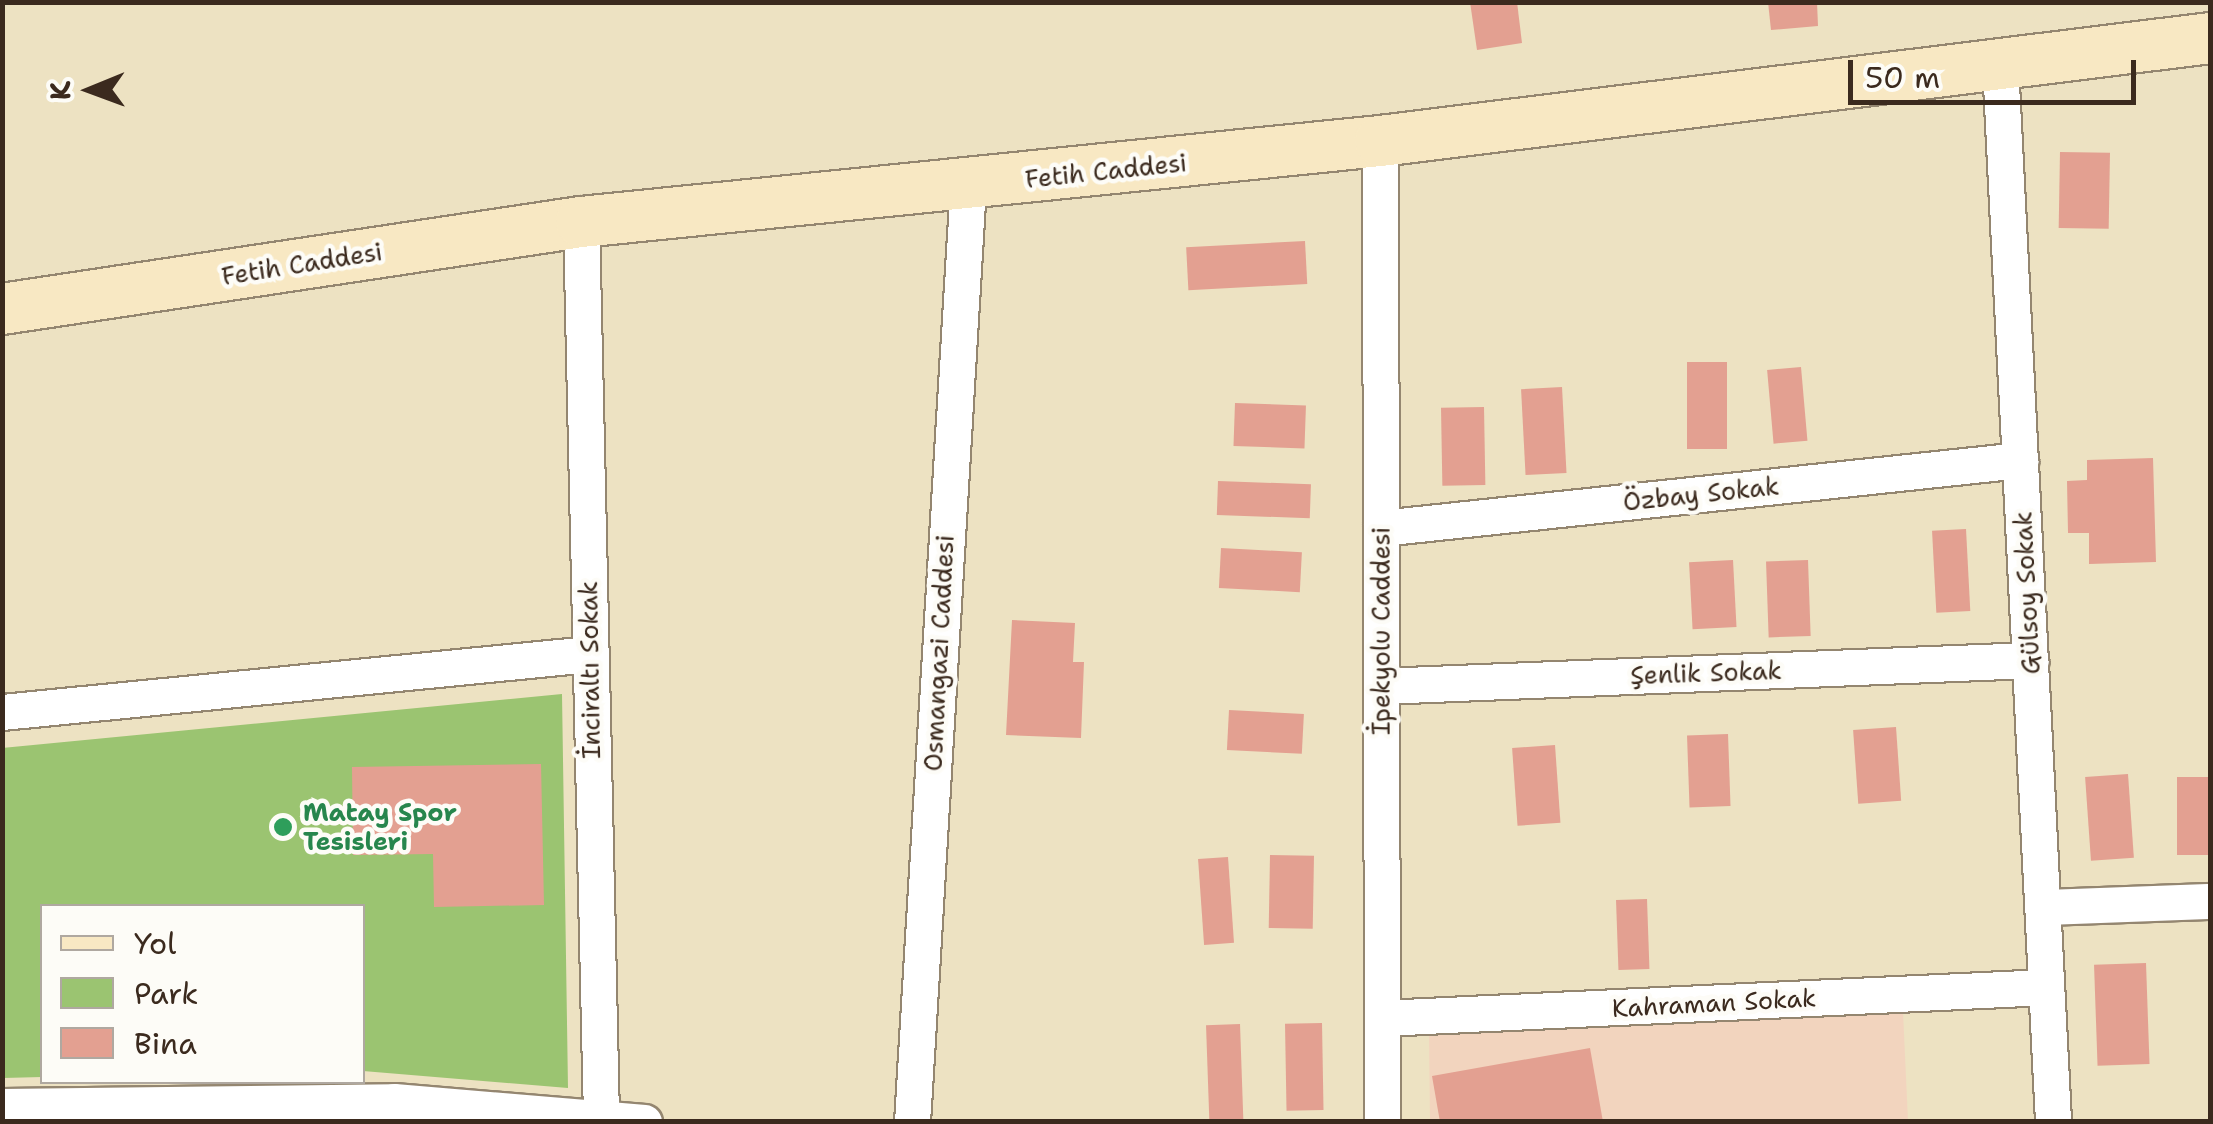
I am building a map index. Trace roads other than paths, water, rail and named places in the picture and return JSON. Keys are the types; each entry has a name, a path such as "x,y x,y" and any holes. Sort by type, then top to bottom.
{"street":[{"name":"Fetih Caddesi","path":"2,309 581,222 968,186 1380,141 2210,38"},
{"name":"Gülsoy Sokak","path":"2000,64 2052,1122"},
{"name":"İpekyolu Caddesi","path":"1380,141 1382,1122"},
{"name":"Osmangazi Caddesi","path":"912,1122 968,186"},
{"name":"İnciraltı Sokak","path":"581,222 601,1118"},
{"name":"Özbay Sokak","path":"1381,528 2020,460"},
{"path":"2,712 589,654"},
{"name":"Şenlik Sokak","path":"1381,686 2030,660"},
{"path":"2043,907 2210,900"},
{"name":"Kahraman Sokak","path":"1382,1018 2046,987"},
{"path":"2,1106 310,1112 394,1101 644,1122"}],"place":[{"name":"Matay Spor Tesisleri","path":"283,827"}]}
